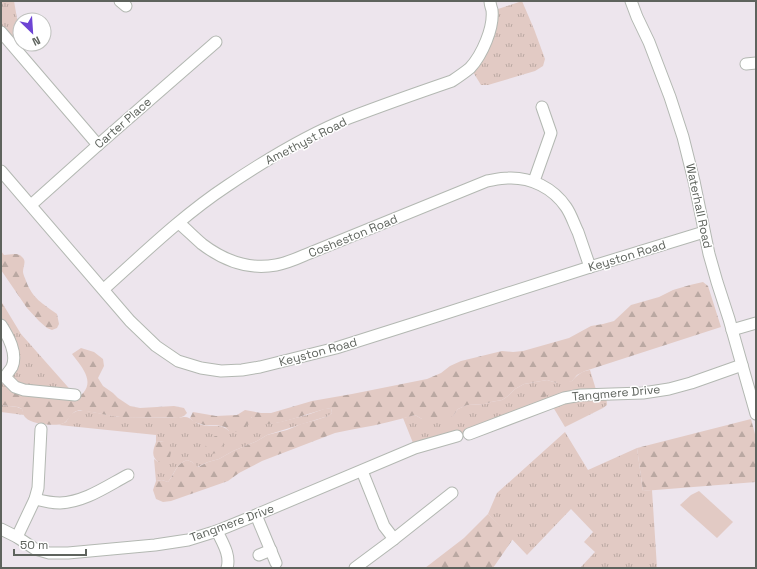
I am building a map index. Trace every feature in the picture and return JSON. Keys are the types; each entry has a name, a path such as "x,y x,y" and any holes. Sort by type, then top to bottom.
{"street":[{"name":"Amethyst Road","path":"104,289 179,223 226,186 280,153 348,118 452,81 462,74 479,56 486,42 490,28 492,11 490,1"},
{"name":"Waterhall Road","path":"631,1 670,96 683,137 716,282 732,330 756,414"},
{"path":"1,32 98,145"},
{"name":"Carter Place","path":"31,205 216,42"},
{"path":"534,181 551,133 542,107"},
{"name":"Keyston Road","path":"1,171 136,326 156,346 178,361 200,368 221,371 242,370 336,348 704,232"},
{"name":"Cosheston Road","path":"179,223 213,252 229,260 257,266 276,265 305,256 486,181 506,178 520,178 534,181 548,189 566,207 574,223 590,267"},
{"path":"732,330 756,323"},
{"path":"1,325 10,342 14,354 12,366 3,378 15,387 24,390 75,395"},
{"name":"Tangmere Drive","path":"469,434 564,398 581,395 629,394 669,389 742,365"},
{"path":"17,537 35,499 38,488 42,429"},
{"name":"Tangmere Drive","path":"1,529 17,537 35,549 49,553 155,545 188,540 217,531 421,446 457,436"},
{"path":"362,471 384,526 394,539"},
{"path":"35,499 57,503 84,498 128,474"},
{"path":"436,492 442,502"},
{"path":"355,568 452,493"},
{"path":"256,515 276,562"},
{"path":"217,531 229,562 227,568"},
{"path":"259,555 271,550"}],"green space":[{"path":"1,1 14,1 16,12 12,12 12,44 1,32"},
{"path":"522,1 545,59 543,66 535,71 488,85 481,85 470,67 492,11"},
{"path":"19,52 23,52 24,58"},
{"path":"1,251 4,255 20,255 23,259 25,262 23,273 29,287 38,300 57,314 59,324 57,328 52,330 47,328 27,308 1,270"},
{"path":"703,282 708,286 721,327 585,371 577,375 572,381 566,383 557,383 547,380 524,384 515,389 502,400 485,404 467,405 458,409 453,416 444,420 431,421 422,419 415,415 381,424 335,433 262,461 239,473 228,481 171,501 163,502 156,499 153,490 156,481 162,480 168,482 180,464 187,460 198,467 219,459 267,435 287,430 328,416 332,413 331,408 270,424 255,422 251,417 251,420 244,429 235,432 229,431 225,427 204,425 194,422 190,418 193,412 216,416 237,415 245,410 271,413 312,401 427,379 441,373 450,366 461,361 502,351 523,351 569,338 591,326 614,321 631,305 659,297 673,290"},
{"path":"1,301 21,334 75,395 17,389 1,389 1,380 12,366 1,325"},
{"path":"81,348 94,352 103,359 104,366 98,378 103,386 130,406 140,408 174,406 184,408 187,413 179,418 127,417 79,411 73,413 64,423 50,425 29,420 24,416 22,409 18,407 1,405 1,389 17,389 77,398 87,388 88,382 84,371 72,354"},
{"path":"590,370 597,393 606,394 607,405 565,427 550,402 469,434 415,448 403,418 415,415 422,419 453,416 458,409 467,405 485,404 502,400 515,389 524,384 547,380 557,383 572,381 580,374"},
{"path":"541,388 548,388 550,393 543,398 535,399 533,396 534,392"},
{"path":"1,405 22,409 24,415 1,412"},
{"path":"331,408 332,413 328,416 267,435 219,459 197,467 192,462 187,460 180,464 168,482 162,480 156,481 154,459 158,462 164,441 156,442 156,435 59,425 66,422 71,414 77,411 87,411 119,417 186,417 198,424 220,426 229,431 250,417 266,424 280,422"},
{"path":"751,419 756,438 756,482 643,491 637,448"},
{"path":"565,432 588,470 637,448 643,491 652,490 657,568 580,568 595,552 584,542 593,532 571,509 527,555 488,514 497,493"},
{"path":"215,436 222,436 224,439 224,444 217,453 211,454 206,452 206,444"},
{"path":"164,441 170,444 170,457 164,461 158,462 154,457 154,448 156,442"},
{"path":"699,491 733,522 717,538 680,505 691,495"},
{"path":"488,514 513,539 493,568 425,568 464,538"}]}
